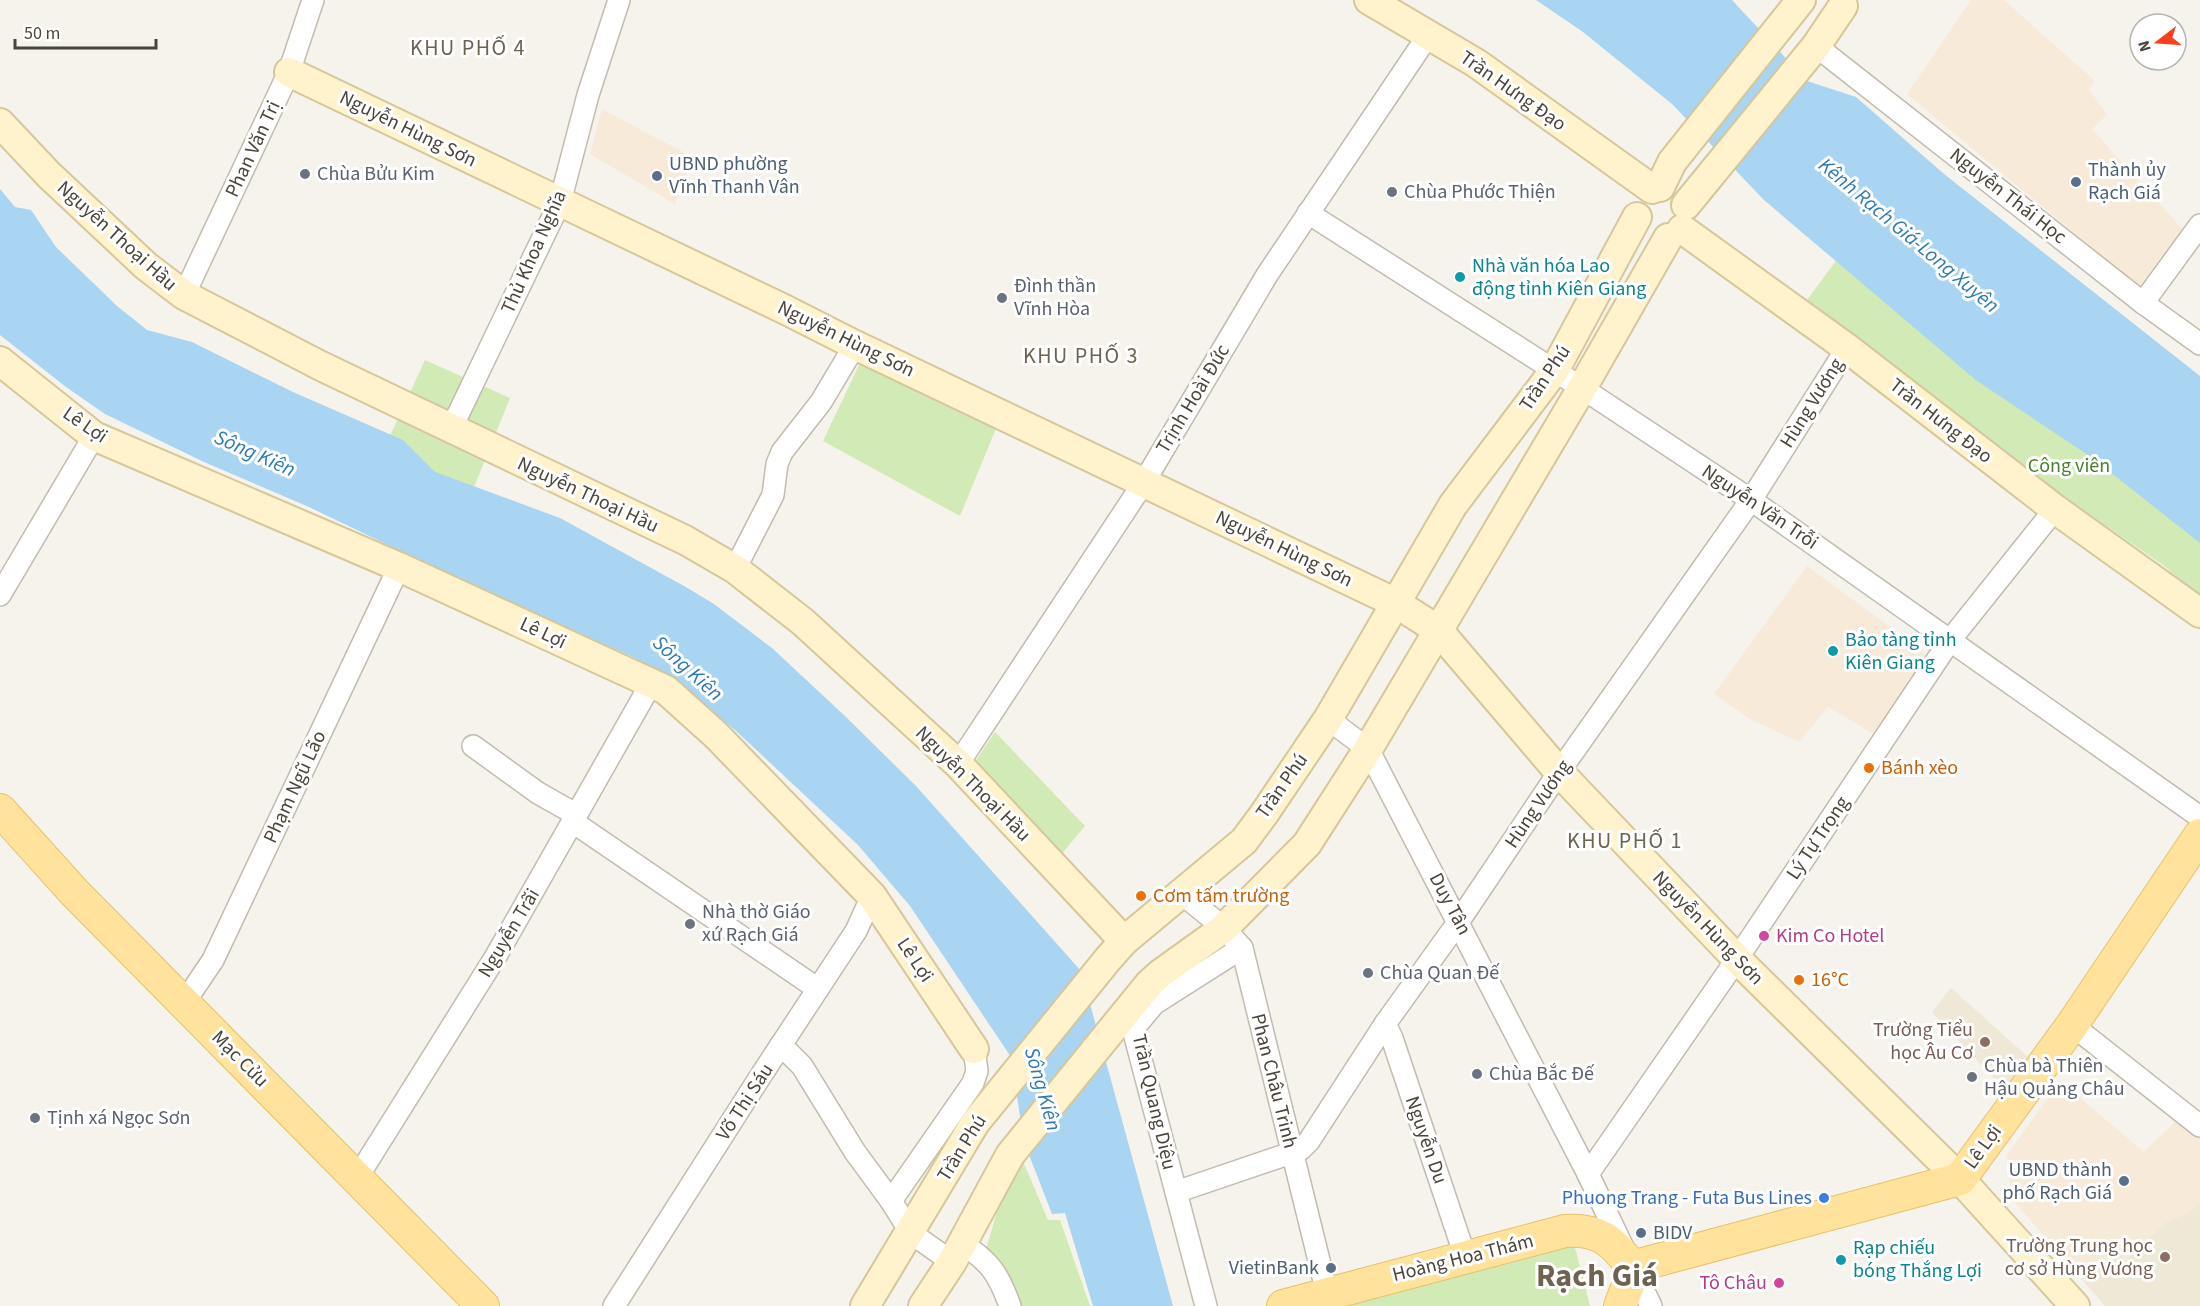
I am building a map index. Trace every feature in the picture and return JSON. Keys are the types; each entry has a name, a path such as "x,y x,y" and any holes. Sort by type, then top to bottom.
{"main road":[{"name":"Mạc Cửu","path":"0,810 74,892 483,1306"},
{"name":"Lê Lợi","path":"1632,1267 1960,1179 2072,1025 2200,835"},
{"name":"Hoàng Hoa Thám","path":"1283,1306 1565,1231 1581,1230 1606,1238 1621,1252 1632,1267"},
{"path":"1620,1306 1632,1267"}],"street":[{"name":"Phan Văn Trị","path":"184,295 289,72 313,0"},
{"name":"Thủ Khoa Nghĩa","path":"451,429 560,202 588,95 619,0"},
{"name":"Trần Hưng Đạo","path":"1369,0 1476,63 1656,188"},
{"name":"Trần Phú","path":"923,1306 956,1253 1010,1155 1149,984 1160,974 1233,938 1307,844 1368,749 1684,215 1816,46 1824,2"},
{"path":"1656,188 1676,192 1684,215 1651,236 1639,225 1636,217 1639,201 1656,188 1672,162 1824,2"},
{"name":"Trịnh Hoài Đức","path":"958,764 1144,482 1261,285 1429,34"},
{"name":"Nguyễn Thái Học","path":"1816,46 2144,303 2200,344"},
{"name":"Nguyễn Hùng Sơn","path":"289,72 1396,603 1438,630 1559,772 1737,959 1960,1179 2075,1306"},
{"name":"Nguyễn Thoại Hầu","path":"0,123 49,175 146,266 184,295 321,366 685,540 735,569 803,622 958,764 1116,950"},
{"name":"Nguyễn Văn Trỗi","path":"1308,213 1582,388 1751,500 2200,817"},
{"name":"Trần Hưng Đạo","path":"1684,215 1847,348 2055,509 2200,613"},
{"name":"Trần Phú","path":"865,1306 975,1123 1116,950 1244,841 1264,814 1328,719 1453,505 1554,371 1636,217"},
{"path":"2144,303 2200,225"},
{"path":"735,569 773,495 777,464 782,452 821,402 855,345"},
{"name":"Hùng Vương","path":"1176,1192 1301,1149 1309,1141 1385,1024 1751,500 1847,348"},
{"name":"Lê Lợi","path":"0,362 94,436 399,567 666,690 716,735 872,896 974,1049"},
{"path":"0,595 94,436"},
{"name":"Lý Tự Trọng","path":"1588,1174 1737,959 1951,639 2055,509"},
{"name":"Phạm Ngũ Lão","path":"184,1003 213,960 399,567"},
{"name":"Nguyễn Trãi","path":"357,1178 496,956 652,682"},
{"name":"Duy Tân","path":"1328,719 1368,749 1588,1174 1651,1306"},
{"path":"473,746 818,988"},
{"path":"1182,894 1233,938"},
{"name":"Võ Thị Sáu","path":"614,1306 856,932 872,896"},
{"name":"Phan Châu Trinh","path":"1233,938 1328,1293"},
{"name":"Trần Quang Diệu","path":"1206,1306 1133,1029 1154,1004 1233,938"},
{"name":"Nguyễn Du","path":"1385,1024 1392,1038 1465,1257"},
{"path":"2072,1025 2200,1126"},
{"path":"782,1045 802,1066 855,1152 891,1201 910,1233 956,1253 988,1263 999,1277 1010,1306"},
{"path":"891,1201 973,1083 977,1071 974,1049"}],"shaded area":[{"name":"Thành ủy Rạch Giá","path":"1971,0 2004,0 2095,81 2089,89 2107,115 2092,129 2188,235 2145,292 1907,94"},
{"path":"602,109 692,157 675,204 590,154"},
{"name":"Bảo tàng tỉnh Kiên Giang","path":"1807,566 1912,643 1928,658 1877,736 1828,707 1799,742 1750,719 1714,694"},
{"name":"Trường Tiểu học Âu Cơ","path":"1951,988 2027,1056 2005,1090 1932,1012"},
{"path":"2060,1081 2144,1152 2178,1119 2200,1135 2200,1201 2190,1212 2168,1221 2125,1261 2119,1253 2084,1282 2011,1198 2007,1155"},
{"name":"Trường Trung học cơ sở Hùng Vương","path":"2200,1201 2200,1306 2105,1306 2084,1282 2119,1253 2126,1260 2168,1221 2190,1212"}],"green space":[{"name":"Công viên","path":"1841,254 2200,533 2200,596 2163,565 2047,485 1807,300"},
{"path":"425,360 510,398 466,507 379,460"},
{"path":"860,363 997,426 960,516 823,441"},
{"path":"995,732 1085,826 1059,857 971,768"},
{"path":"1022,1159 1048,1220 1060,1220 1090,1306 1019,1306 986,1249 1008,1175"},
{"path":"1571,1241 1576,1251 1590,1306 1310,1306"}],"water":[{"name":"Kênh Rạch Giá-Long Xuyên","path":"1536,0 1732,0 1807,81 1856,97 1944,174 2200,376 2200,543 2091,457 1977,381 1764,200 1672,104 1583,32"},
{"name":"Sông Kiên","path":"0,189 15,207 31,210 56,247 117,306 147,330 192,342 293,392 403,440 435,472 560,518 684,586 714,604 772,648 846,717 916,786 1081,971 1173,1306 1093,1306 1065,1213 1052,1214 1024,1142 1011,1057 910,906 858,845 735,730 675,681 633,657 488,593 309,507 204,462 105,414 66,387 0,335"}],"place":[{"name":"Chùa Bửu Kim","path":"305,174"},
{"name":"UBND phường Vĩnh Thanh Vân","path":"657,176"},
{"name":"Thành ủy Rạch Giá","path":"2076,182"},
{"name":"Chùa Phước Thiện","path":"1392,192"},
{"name":"Nhà văn hóa Lao động tỉnh Kiên Giang","path":"1460,277"},
{"name":"Đình thần Vĩnh Hòa","path":"1002,298"},
{"name":"Bảo tàng tỉnh Kiên Giang","path":"1833,651"},
{"name":"Bánh xèo","path":"1869,768"},
{"name":"Cơm tấm trường","path":"1141,896"},
{"name":"Nhà thờ Giáo xứ Rạch Giá","path":"690,924"},
{"name":"Kim Co Hotel","path":"1764,936"},
{"name":"Chùa Quan Đế","path":"1368,973"},
{"name":"16°C","path":"1799,980"},
{"name":"Trường Tiểu học Âu Cơ","path":"1985,1042"},
{"name":"Chùa Bắc Đế","path":"1477,1074"},
{"name":"Chùa bà Thiên Hậu Quảng Châu","path":"1972,1077"},
{"name":"Tịnh xá Ngọc Sơn","path":"35,1118"},
{"name":"UBND thành phố Rạch Giá","path":"2124,1181"},
{"name":"Phuong Trang - Futa Bus Lines","path":"1824,1198"},
{"name":"BIDV","path":"1641,1233"},
{"name":"Trường Trung học cơ sở Hùng Vương","path":"2165,1257"},
{"name":"Rạp chiếu bóng Thắng Lợi","path":"1841,1260"},
{"name":"VietinBank","path":"1331,1268"},
{"name":"Tô Châu","path":"1779,1283"}],"district":[{"name":"KHU PHỐ 4","path":"468,48"},
{"name":"KHU PHỐ 3","path":"1081,356"},
{"name":"KHU PHỐ 1","path":"1625,841"},
{"name":"Rạch Giá","path":"1597,1276"}]}
